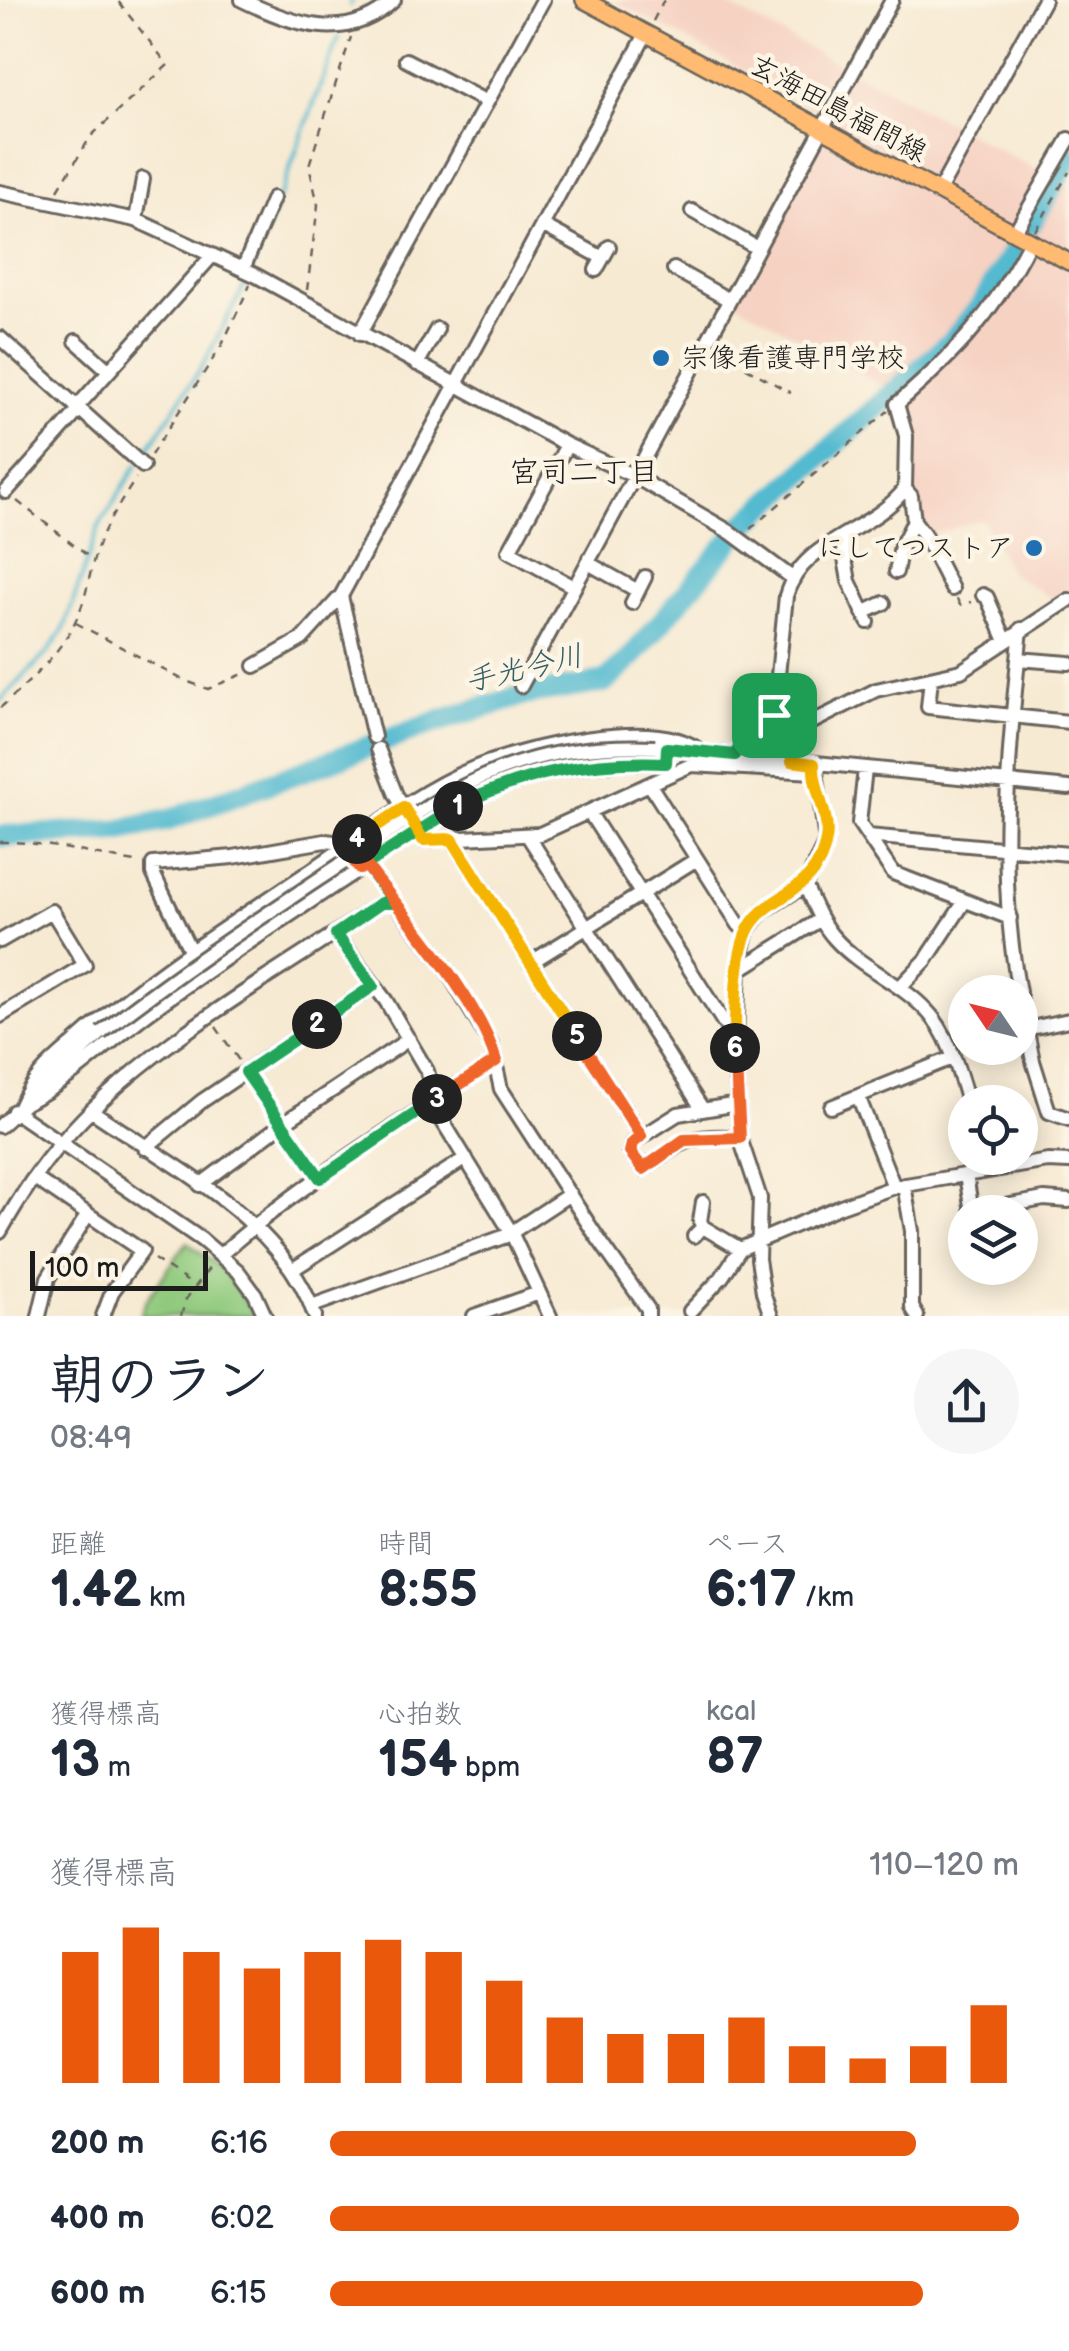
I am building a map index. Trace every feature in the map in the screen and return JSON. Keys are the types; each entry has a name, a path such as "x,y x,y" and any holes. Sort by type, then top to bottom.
{"main road":[{"name":"玄海田島福間線","path":"584,0 1069,262"}],"street":[{"path":"242,0 297,24 324,27 372,16 394,0"},
{"path":"360,334 543,0"},
{"path":"520,686 892,0"},
{"path":"939,191 1044,0"},
{"path":"256,666 302,639 341,596 646,34"},
{"path":"406,60 487,102"},
{"path":"952,589 914,521 911,496 905,489 906,436 897,404 949,359 996,298 1069,139"},
{"path":"136,220 143,179"},
{"path":"0,192 136,220 249,272 567,445 634,476 734,536 791,577"},
{"path":"249,272 273,198"},
{"path":"692,211 756,248"},
{"path":"542,225 603,258"},
{"path":"6,492 108,370 212,256"},
{"path":"674,269 729,300"},
{"path":"418,364 437,329"},
{"path":"0,338 144,466"},
{"path":"76,341 108,370"},
{"path":"567,445 509,551 574,587"},
{"path":"792,761 789,734 774,715 791,577 804,560 880,515 905,489"},
{"path":"896,572 914,521"},
{"path":"842,537 850,582 866,617 884,603"},
{"path":"588,563 635,597 645,577"},
{"path":"983,595 988,597 1005,639"},
{"path":"341,596 376,743 404,808 423,840 528,836 691,766 865,769 1069,788"},
{"path":"789,734 876,690 960,671 1069,600"},
{"path":"1017,975 1010,918 1006,782 1021,629"},
{"path":"1018,659 1069,663"},
{"path":"930,680 928,708 1069,722"},
{"path":"735,755 748,732 774,715"},
{"path":"17,1108 31,1082 114,1007 404,808 470,770 544,744 631,735 690,742 701,752"},
{"path":"0,1126 101,1032 196,962 454,790 520,762 596,748 735,755 792,761 814,768"},
{"path":"662,753 664,779"},
{"path":"17,1108 48,1092 142,1017 465,802 530,775 662,753"},
{"path":"771,1316 763,1292 760,1198 740,1138 735,1033 739,970 747,931 763,911 804,885 826,841 814,768"},
{"path":"865,769 859,823 892,873 1010,918"},
{"path":"650,785 739,925 747,931"},
{"path":"589,812 726,1026 735,1033"},
{"path":"528,836 703,1110"},
{"path":"868,836 1069,854"},
{"path":"452,839 641,1136"},
{"path":"190,952 153,873 153,864 234,858 324,841 344,848 363,867"},
{"path":"530,963 697,859"},
{"path":"804,885 833,937 929,1012 948,1050"},
{"path":"900,987 926,960 965,901"},
{"path":"0,1232 59,1144 118,1086 210,1018 381,903 394,903 444,967 491,1044 501,1088 648,1309 648,1316"},
{"path":"0,941 52,911 84,964 0,1016"},
{"path":"739,970 821,919"},
{"path":"336,934 427,1070 440,1118 511,1232 550,1316"},
{"path":"145,1148 202,1101 373,986"},
{"path":"1038,1026 1069,1020"},
{"path":"200,1185 282,1124 409,1039"},
{"path":"831,1107 948,1060"},
{"path":"220,1256 320,1178 496,1061"},
{"path":"1036,1065 1050,1112 1069,1119"},
{"path":"858,1096 899,1186 912,1232 912,1307 917,1316"},
{"path":"738,1104 678,1114 641,1136 630,1152 643,1169 684,1140 740,1138"},
{"path":"17,1108 59,1144 220,1256 246,1282 265,1316"},
{"path":"92,1111 255,1225 292,1270 314,1311 506,1236 570,1194"},
{"path":"292,1270 466,1158"},
{"path":"1038,1161 1069,1162"},
{"path":"703,1202 698,1232 740,1249 899,1186 966,1175 969,1195"},
{"path":"36,1179 142,1251 112,1292 103,1316"},
{"path":"1038,1200 1069,1201"},
{"path":"39,1316 48,1278 88,1214"},
{"path":"690,1312 722,1277 740,1249"},
{"path":"474,1316 539,1293"}],"path":[{"path":"49,204 91,136 168,65 117,0"},
{"path":"646,34 664,0"},
{"path":"305,302 318,206 309,164 349,48 348,24"},
{"path":"1022,236 1069,172"},
{"path":"0,708 43,668 74,622 110,518 222,344 249,272"},
{"path":"704,345 791,393"},
{"path":"734,536 897,404"},
{"path":"6,492 94,560"},
{"path":"952,589 960,604 966,605 983,595"},
{"path":"74,622 182,680 208,689 256,666"},
{"path":"0,842 43,842 153,864"},
{"path":"363,867 394,903"},
{"path":"210,1018 320,1178"},
{"path":"142,1251 194,1286"},
{"path":"181,1316 186,1298 220,1256"}],"shaded area":[{"path":"613,0 718,0 1052,178 1069,148 1069,603 1056,601 1010,573 983,519 930,535 917,517 910,440 899,395 734,301 833,119"}],"green space":[{"path":"187,1242 224,1271 256,1316 140,1316 147,1299"}],"waterway":[{"path":"350,5 352,0"},
{"path":"279,198 338,38"},
{"name":"手光今川","path":"1031,223 1069,157"},
{"path":"253,268 276,207"},
{"name":"手光今川","path":"0,836 117,831 169,820 436,722 524,695 605,682 629,660 744,525 955,338 981,306 1014,251"},
{"path":"142,458 203,365 249,277"},
{"path":"0,701 49,651 64,629 99,526 137,465"}],"place":[{"name":"宗像看護専門学校","path":"661,358"},
{"name":"にしてつストア","path":"1034,548"}],"district":[{"name":"宮司二丁目","path":"584,473"}],"route":[{"path":"774,715 748,732 735,755 667,748 666,763 596,763 530,775 453,808 418,831 366,865 394,903 381,903 336,934 373,986 246,1072 320,1178 496,1061 491,1044 444,967 366,865 360,869 344,848 404,808 418,831 423,840 452,839 641,1136 630,1152 643,1169 684,1140 740,1138 735,1033 739,970 747,931 763,911 804,885 826,841 814,764 792,761 789,734 774,715"}]}
